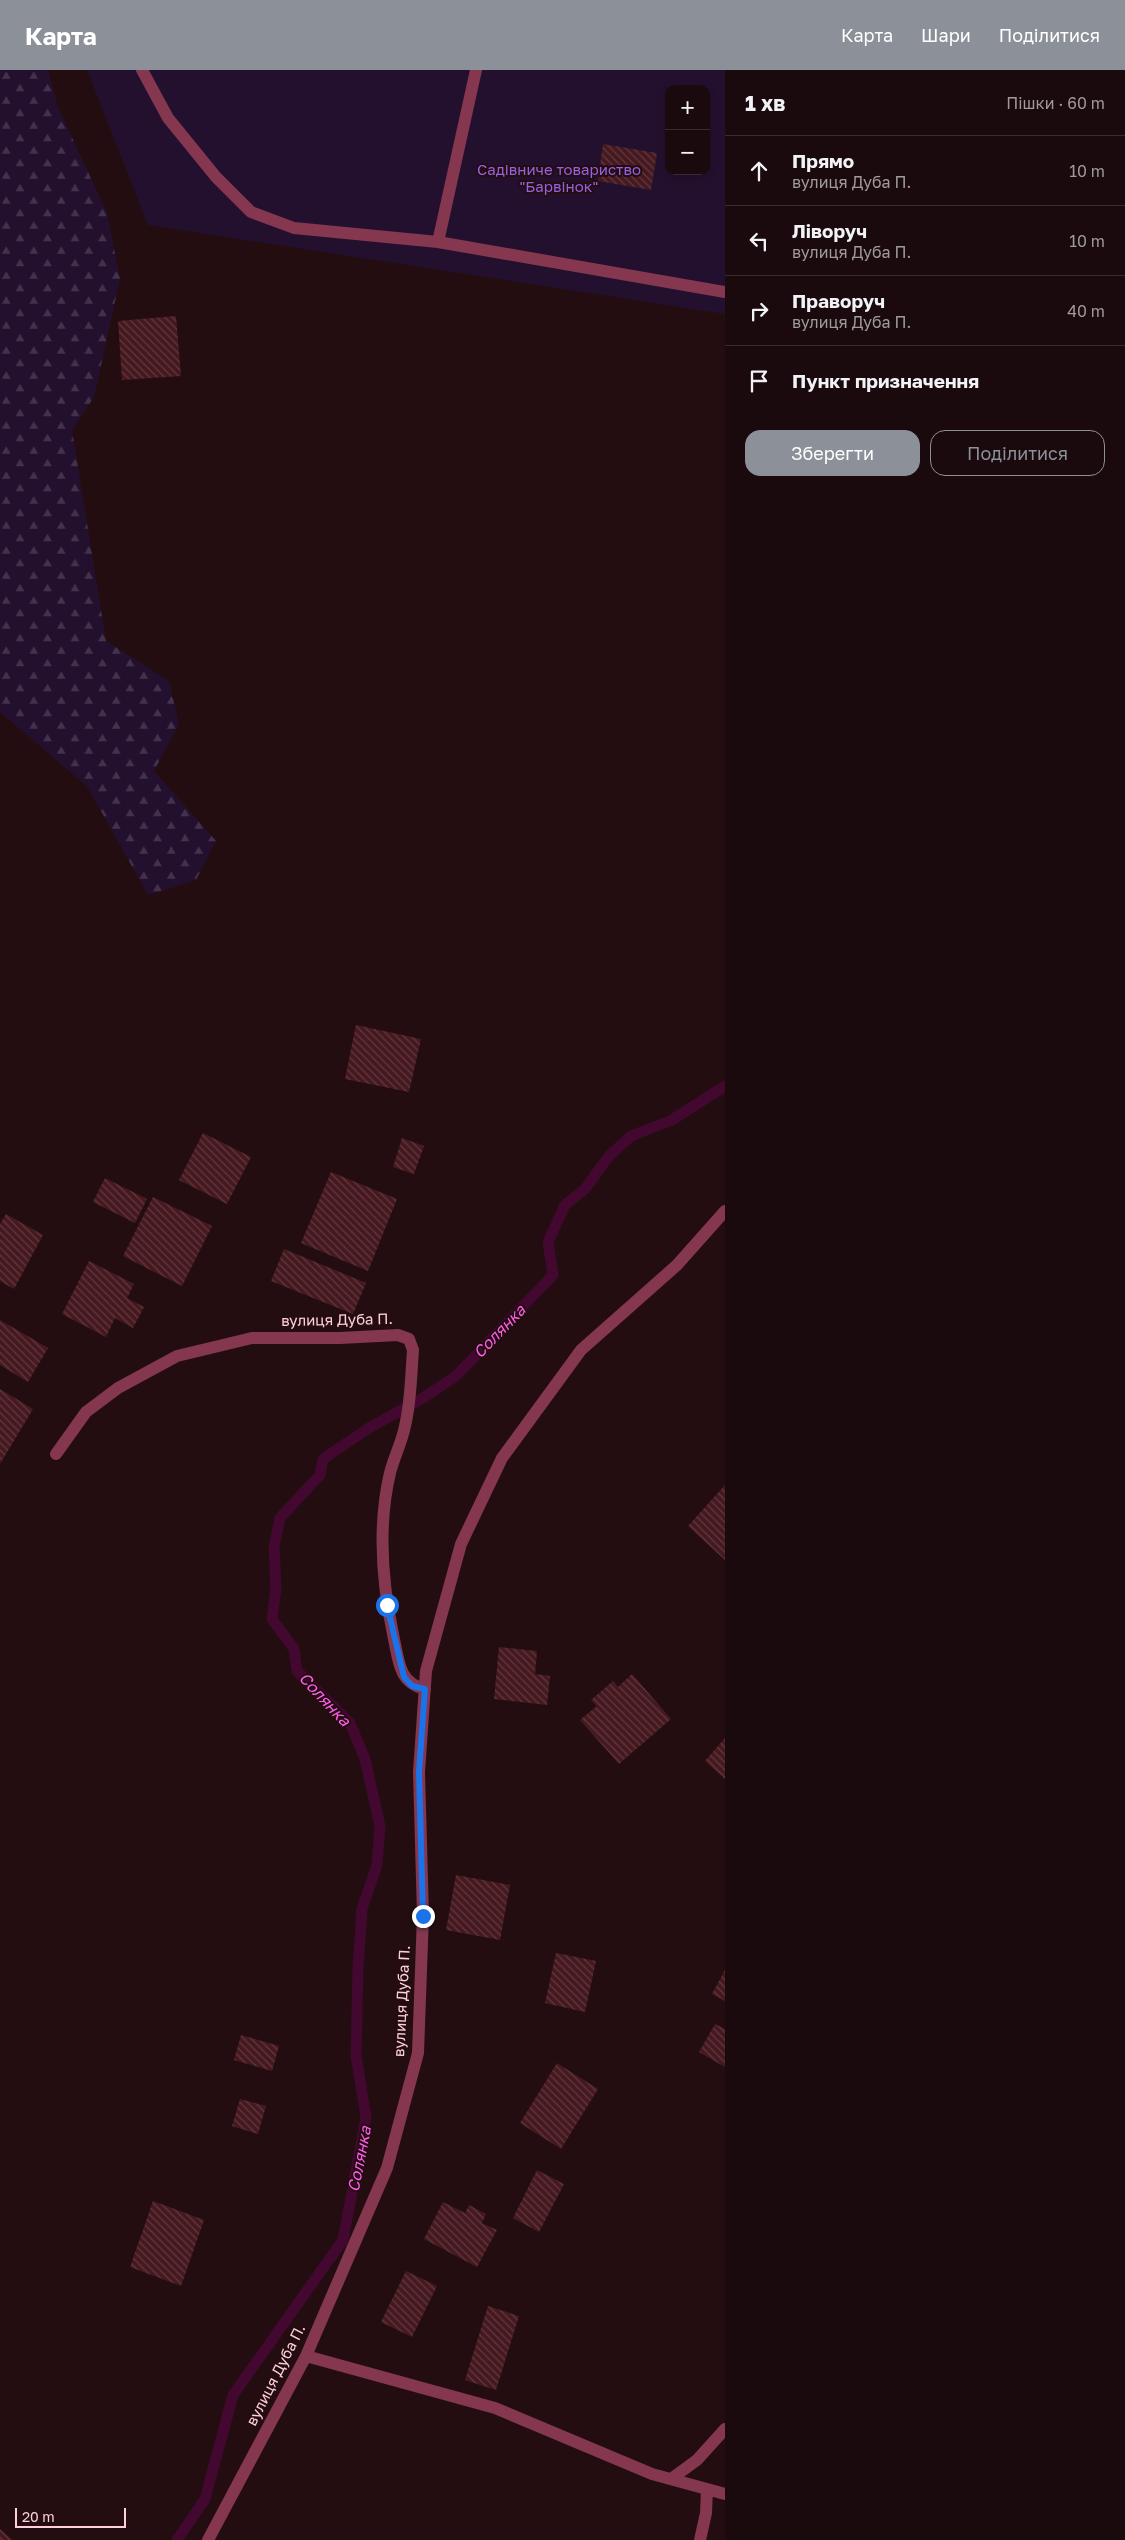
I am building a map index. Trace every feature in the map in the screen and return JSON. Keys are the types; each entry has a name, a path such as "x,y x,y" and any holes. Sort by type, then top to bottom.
{"street":[{"path":"142,70 168,118 216,177 251,212 294,228 438,242 725,292"},
{"path":"438,242 476,70"},
{"name":"вулиця Дуба П.","path":"208,2540 306,2356 386,2168 418,2053 423,1916 419,1772 426,1671 461,1544 502,1458 582,1350 677,1265 725,1211"},
{"name":"вулиця Дуба П.","path":"56,1454 86,1412 118,1388 177,1356 252,1338 340,1338 398,1335 408,1339 412,1350 411,1382 405,1426 390,1473 381,1542 387,1605 399,1661 404,1677 412,1686 425,1689"},
{"path":"306,2356 495,2408 652,2474 725,2494"},
{"path":"670,2479 697,2460 725,2429"},
{"path":"700,2540 706,2513 707,2490"}],"green space":[{"path":"0,70 48,70 57,105 107,213 120,279 94,397 72,430 106,641 169,681 179,724 154,771 216,841 196,880 148,895 87,786 0,712"},
{"name":"Садівниче товариство \"Барвінок\"","path":"87,70 725,70 725,314 148,225"}],"building":[{"path":"603,144 657,153 651,190 598,181"},
{"path":"176,316 181,376 122,380 118,321"},
{"path":"356,1025 421,1039 409,1092 345,1079"},
{"path":"203,1133 251,1157 227,1204 179,1180"},
{"path":"402,1138 424,1146 414,1174 393,1167"},
{"path":"331,1172 397,1199 368,1271 301,1243"},
{"path":"105,1178 147,1199 135,1223 93,1202"},
{"path":"153,1197 212,1226 182,1286 123,1256"},
{"path":"6,1214 43,1235 14,1289 0,1281 0,1224"},
{"path":"284,1249 366,1283 353,1314 271,1281"},
{"path":"89,1261 134,1284 127,1298 144,1307 133,1328 115,1318 106,1337 62,1314"},
{"path":"0,1320 48,1348 28,1382 0,1365"},
{"path":"0,1389 33,1409 0,1464"},
{"path":"725,1485 725,1560 688,1526"},
{"path":"499,1647 537,1651 535,1674 550,1676 547,1705 494,1699"},
{"path":"632,1674 671,1719 619,1764 580,1720 597,1706 591,1700 613,1681 618,1687"},
{"path":"725,1738 725,1779 705,1761"},
{"path":"456,1875 510,1885 500,1940 446,1930"},
{"path":"556,1953 596,1961 585,2012 545,2003"},
{"path":"725,1970 725,2001 712,1994"},
{"path":"715,2024 725,2029 725,2067 699,2052"},
{"path":"241,2035 279,2046 272,2071 234,2060"},
{"path":"557,2063 598,2089 561,2149 520,2123"},
{"path":"240,2099 266,2106 258,2134 232,2126"},
{"path":"537,2170 564,2184 539,2232 513,2218"},
{"path":"153,2201 204,2220 181,2286 130,2267"},
{"path":"443,2202 465,2213 469,2205 486,2214 482,2223 497,2230 477,2267 424,2239"},
{"path":"406,2271 437,2286 412,2337 381,2322"},
{"path":"488,2306 519,2316 496,2390 465,2380"},
{"path":"0,2529 12,2540 0,2540"}],"waterway":[{"name":"Солянка","path":"177,2540 205,2499 233,2395 343,2240 366,2118 356,2055 358,1968 362,1909 377,1865 380,1826 365,1759 350,1723 297,1671 294,1649 272,1619 276,1588 274,1547 280,1518 320,1475 323,1459 369,1428 423,1398 456,1376 553,1275 548,1242 565,1205 585,1189 609,1156 631,1136 672,1120 725,1086"}],"route":[{"path":"387,1605 404,1677 412,1686 425,1689 419,1772 423,1916"}]}
